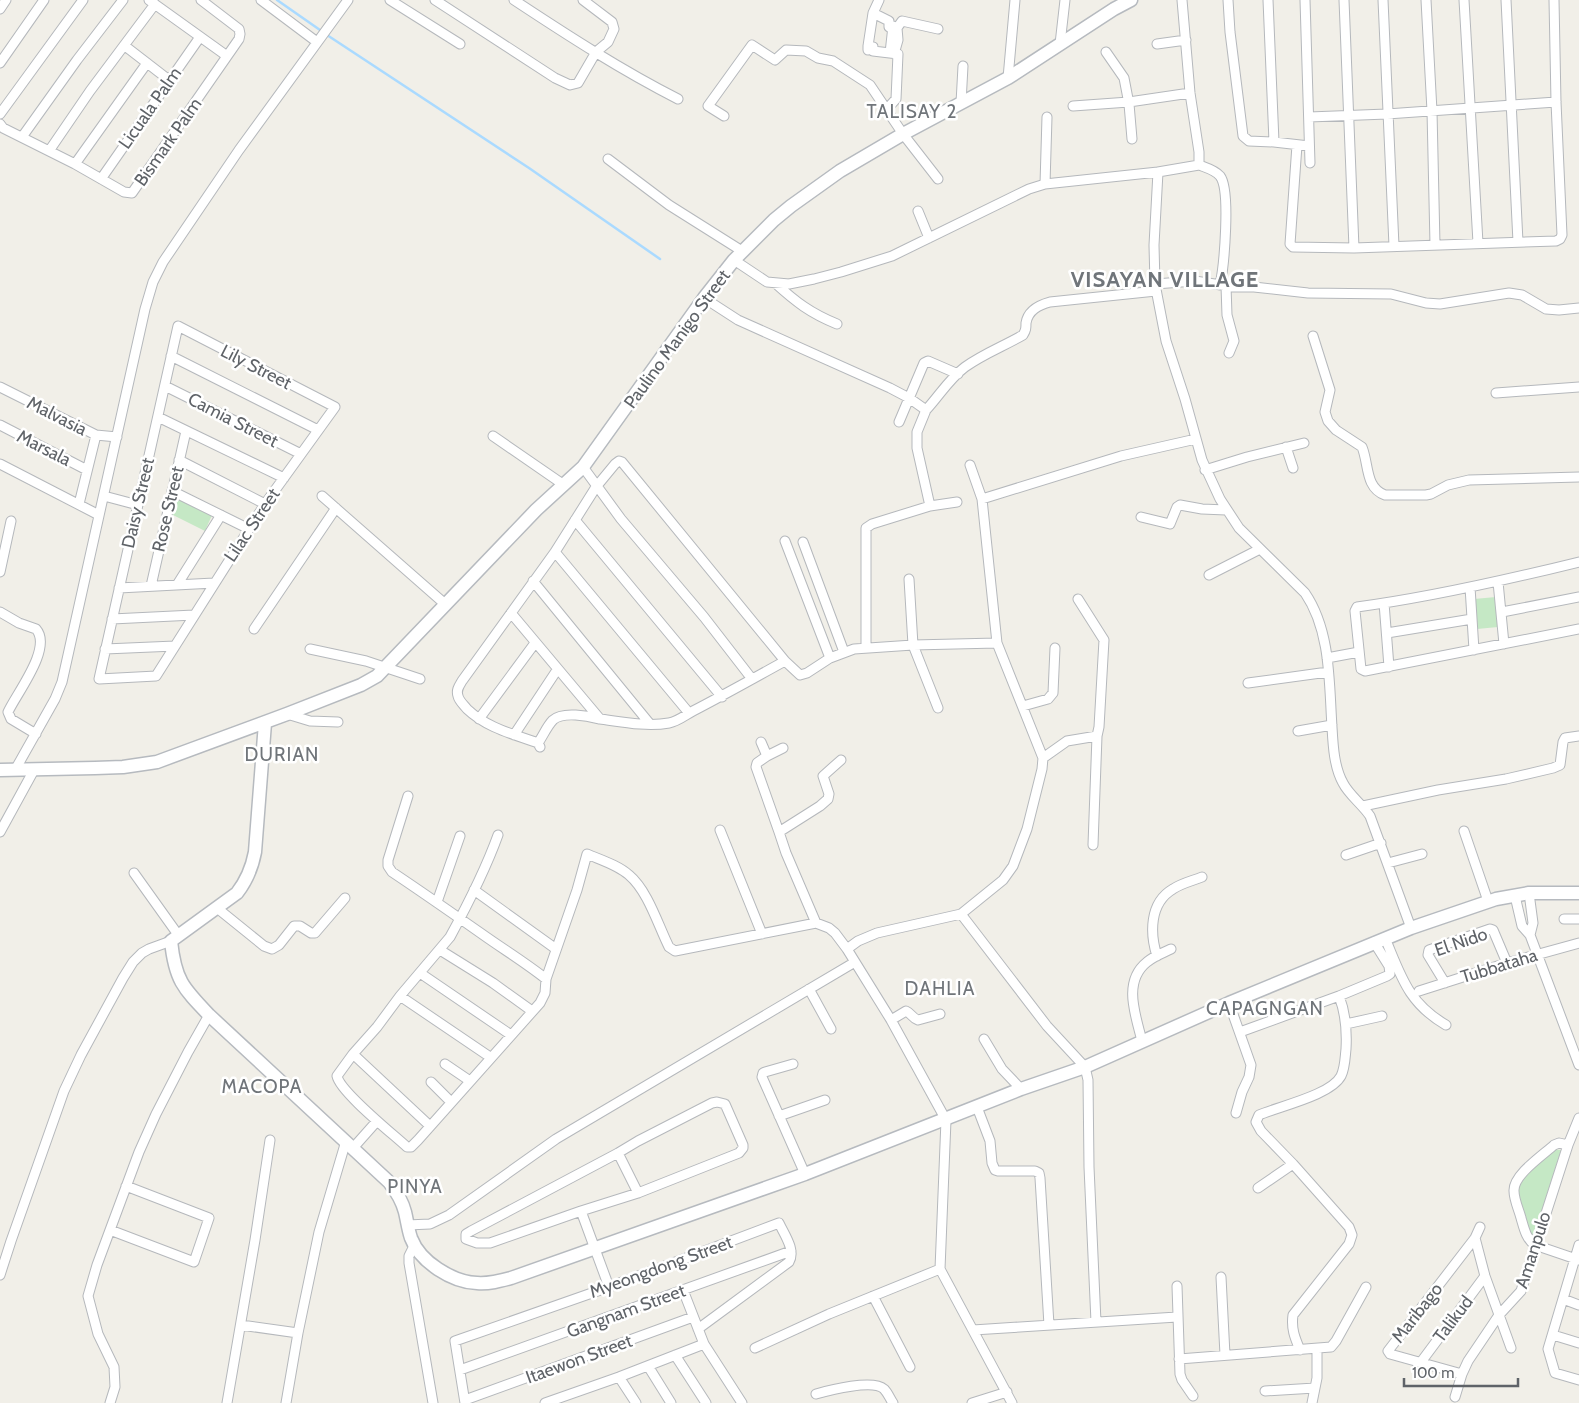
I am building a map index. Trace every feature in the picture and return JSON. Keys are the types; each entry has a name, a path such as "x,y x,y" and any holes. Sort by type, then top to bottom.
{"street":[{"path":"0,9 6,0"},
{"path":"0,63 44,0"},
{"path":"0,114 83,0"},
{"path":"22,137 123,0"},
{"name":"Bismark Palm","path":"0,124 3,128 75,164 124,192 132,193 240,39 239,29 201,0"},
{"path":"261,0 317,42"},
{"path":"15,770 55,699 62,682 145,309 153,282 158,271 239,150 348,0"},
{"path":"390,0 460,44"},
{"path":"436,0 568,85 578,83 596,52 608,42 615,27 612,22 583,0"},
{"path":"514,0 583,46 678,99"},
{"path":"879,0 874,13 868,48 873,47 873,51 898,54 896,98 886,110"},
{"path":"1008,78 1015,0"},
{"path":"1060,44 1065,0"},
{"name":"Paulino Manigo Street","path":"0,770 123,767 157,762 265,723 361,685 377,676 536,510 583,467 704,298 738,255 774,220 840,171 903,134 1008,78 1114,9 1131,0"},
{"path":"1182,0 1190,93 1199,152 1199,166"},
{"path":"1228,0 1230,32 1243,136 1249,141 1310,146"},
{"path":"1268,0 1274,142"},
{"path":"1305,0 1310,163"},
{"path":"1344,0 1354,248"},
{"path":"1383,0 1394,246"},
{"path":"1426,0 1432,111 1435,245"},
{"path":"1464,0 1478,243"},
{"path":"1506,0 1518,242"},
{"path":"1297,146 1290,244 1295,247 1354,248 1556,241 1562,235 1554,0"},
{"path":"49,151 90,91 125,46 152,2 227,56"},
{"path":"874,13 889,22 889,27 895,28"},
{"path":"895,28 902,21 938,29"},
{"path":"892,53 898,40 895,28"},
{"name":"Licuala Palm","path":"101,179 200,37"},
{"path":"1157,44 1186,40"},
{"path":"724,116 708,106 752,45 775,60 786,50 806,51 818,58 833,61 870,85 903,134 938,179"},
{"path":"125,46 170,80"},
{"path":"1106,52 1124,78 1129,102 1132,139"},
{"path":"75,164 147,63"},
{"path":"961,103 963,66"},
{"path":"1073,106 1129,102 1190,93"},
{"path":"1309,117 1387,114 1556,102"},
{"path":"1045,184 1047,116"},
{"path":"608,159 738,255 760,278 767,282 789,284 841,272 892,256 1029,189 1045,184 1199,166 1215,172 1220,176 1224,185 1226,219 1223,286 1227,315 1234,341 1229,353"},
{"path":"1158,172 1154,245 1156,288 1166,341 1206,470 1226,510 1239,528 1305,593 1313,605 1321,624 1327,658 1336,760 1343,784 1364,806 1370,816 1411,928"},
{"path":"918,211 929,238"},
{"path":"930,506 917,448 917,432 926,410 965,367 1023,335 1026,331 1029,314 1041,304 1195,281 1223,286 1308,292 1391,294 1426,304 1440,304 1509,293 1522,295 1546,310 1579,308"},
{"path":"774,283 802,306 837,324"},
{"path":"704,298 738,320 890,388 926,410"},
{"name":"Daisy Street","path":"99,679 178,326"},
{"name":"Lily Street","path":"178,326 334,407"},
{"path":"1313,336 1330,390 1325,412 1328,421 1336,430 1362,447 1372,484 1375,490 1381,494 1393,496 1426,495 1448,485 1469,480 1579,477"},
{"name":"Lily Street","path":"171,356 318,430"},
{"path":"899,422 924,363 928,361 958,374"},
{"name":"Camia Street","path":"165,386 301,454"},
{"path":"1496,393 1579,386"},
{"name":"Malvasia","path":"0,387 96,435 117,437"},
{"name":"Lilac Street","path":"99,679 156,676 265,504 334,407"},
{"path":"158,417 284,478"},
{"name":"Marsala","path":"0,425 88,470"},
{"name":"Rose Street","path":"151,586 186,431"},
{"path":"79,504 96,435"},
{"path":"493,436 564,485"},
{"path":"982,499 1121,456 1196,439"},
{"path":"1206,470 1304,443"},
{"path":"1286,447 1293,468"},
{"path":"179,460 265,504"},
{"path":"785,660 722,697 689,713 678,721 650,724 582,716 560,716 554,720 539,745 498,730 479,719 458,697 458,690 462,681 555,552 596,487 620,461 797,673 804,675 830,658 844,652 866,647 997,643"},
{"path":"0,464 95,513"},
{"path":"847,949 858,941 876,933 961,914 1003,880 1013,866 1027,830 1043,758 997,643 982,499 970,465"},
{"path":"583,467 621,519 704,617 752,679"},
{"path":"172,491 249,529"},
{"path":"104,496 138,505"},
{"path":"322,496 445,604"},
{"path":"866,647 866,528 872,524 930,506 957,502"},
{"path":"1142,518 1170,524 1177,507 1180,505 1202,509 1226,510"},
{"path":"254,630 336,508"},
{"path":"177,585 221,515"},
{"path":"574,520 722,697"},
{"path":"0,572 11,521"},
{"path":"785,541 830,658"},
{"path":"803,542 844,652"},
{"path":"1209,574 1260,549"},
{"path":"555,552 689,713"},
{"path":"1579,562 1498,582 1356,608 1362,670 1389,667 1579,630"},
{"path":"909,579 913,645 938,708"},
{"path":"533,581 650,724"},
{"path":"1498,582 1504,644"},
{"path":"119,588 214,583"},
{"path":"1470,586 1474,650"},
{"path":"1502,612 1579,597"},
{"path":"1078,598 1104,640 1097,736 1093,844"},
{"path":"1384,603 1389,667"},
{"path":"0,612 19,623 36,629 40,635 40,648 33,669 8,712 11,719 36,734"},
{"path":"510,613 600,719"},
{"path":"112,619 194,615"},
{"path":"1387,633 1472,619"},
{"path":"479,719 535,643"},
{"path":"106,649 175,646"},
{"path":"1022,706 1048,699 1051,696 1053,692 1055,648"},
{"path":"310,649 366,661 420,679"},
{"path":"1327,658 1359,652"},
{"path":"514,735 557,670"},
{"path":"1248,683 1328,672"},
{"path":"287,714 310,721 338,722"},
{"path":"0,1275 10,1241 64,1091 85,1047 123,978 133,962 149,949 175,938 237,893 252,868 255,852 265,723"},
{"path":"1298,731 1332,725"},
{"path":"1043,758 1067,741 1097,736"},
{"path":"1364,806 1438,790 1506,779 1553,768 1560,765 1565,738 1579,736"},
{"path":"761,742 767,756"},
{"path":"783,748 756,763 756,767 786,853 816,923"},
{"path":"780,832 828,799 829,794 823,776 841,760"},
{"path":"0,832 34,770"},
{"path":"408,796 388,860 388,866 392,872 546,979"},
{"path":"720,830 762,934"},
{"path":"1464,831 1488,901"},
{"path":"498,835 485,870 450,937 353,1054 340,1071 337,1077 338,1081 378,1121 409,1148 418,1140 543,997 546,979 577,890 587,854 621,869 629,875 644,894 672,950 682,951 816,923 829,928 847,949 891,1020 946,1120 940,1269 1012,1403"},
{"path":"437,902 460,836"},
{"path":"1346,855 1381,843"},
{"path":"1388,863 1422,854"},
{"path":"134,873 175,938 173,958 176,972 189,994 209,1015 388,1182 396,1191 405,1211 414,1246 424,1257 442,1272 459,1280 475,1283 492,1283 511,1278 805,1174 1085,1067 1229,1003 1411,928 1488,901 1529,893 1579,893"},
{"path":"1157,956 1152,934 1152,924 1162,899 1173,888 1202,877"},
{"path":"474,890 556,949"},
{"path":"1529,893 1533,923 1530,935"},
{"path":"1515,896 1522,926 1530,935 1579,1065"},
{"path":"216,908 264,946 272,949 278,945 294,926 300,926 311,933 315,933 346,898"},
{"path":"961,914 1036,1012 1085,1067 1088,1080 1088,1152 1096,1322"},
{"path":"1564,919 1579,919"},
{"name":"El Nido","path":"1445,983 1428,955 1429,950 1490,929 1493,930 1507,963"},
{"path":"1240,1032 1384,978 1390,974 1380,940"},
{"path":"1380,940 1408,991 1426,1011 1446,1025"},
{"name":"Tubbataha","path":"1419,991 1536,954 1579,943"},
{"path":"1142,1041 1134,1004 1134,982 1147,962 1171,949"},
{"path":"440,950 493,983 532,1011"},
{"path":"408,1225 430,1224 449,1215 556,1139 855,962"},
{"path":"420,973 511,1035"},
{"path":"809,989 831,1030"},
{"path":"400,996 490,1057"},
{"path":"1300,1350 1293,1332 1292,1315 1349,1244 1352,1235 1349,1227 1261,1131 1257,1126 1257,1118 1264,1113 1317,1094 1337,1082 1343,1069 1346,1048 1346,1024 1339,996"},
{"path":"1229,1003 1249,1059 1251,1071 1236,1113"},
{"path":"891,1020 906,1011 914,1019 918,1020 940,1014"},
{"path":"110,1403 115,1387 114,1367 98,1334 88,1296 138,1152 188,1052 209,1015"},
{"path":"1346,1024 1382,1016"},
{"path":"984,1039 1002,1069 1022,1090"},
{"path":"353,1054 430,1126"},
{"path":"445,1064 470,1081"},
{"path":"793,1064 765,1072 762,1075 805,1174"},
{"path":"431,1082 451,1102"},
{"path":"779,1116 824,1100"},
{"path":"717,1102 725,1104 743,1145 739,1154 638,1193 490,1243 478,1243 466,1239 466,1234 471,1231 618,1153 638,1141 717,1102"},
{"path":"977,1107 990,1141 994,1170 1035,1171 1039,1173 1049,1325"},
{"name":"Amanpulo","path":"1455,1397 1468,1361 1499,1315 1520,1293 1568,1145 1579,1118"},
{"path":"286,1403 319,1232 349,1144 378,1121"},
{"path":"226,1403 241,1325 270,1140"},
{"path":"1568,1145 1556,1144 1522,1173 1515,1184 1514,1191 1526,1234 1531,1242 1577,1259"},
{"path":"618,1153 638,1193"},
{"path":"1258,1188 1293,1164"},
{"path":"110,1230 194,1262 210,1218 126,1186"},
{"path":"581,1211 609,1287"},
{"name":"Myeongdong Street","path":"465,1401 455,1341 609,1287 779,1223 791,1251"},
{"name":"Maribago","path":"1462,1374 1390,1354 1389,1349 1475,1238 1480,1227"},
{"path":"1475,1238 1485,1276 1511,1348"},
{"path":"0,1243 10,1241"},
{"path":"1579,1245 1577,1259 1548,1350 1555,1373 1579,1380"},
{"path":"414,1246 409,1256 409,1263 433,1403"},
{"path":"698,1329 789,1262 791,1251"},
{"name":"Gangnam Street","path":"460,1370 791,1251"},
{"path":"755,1348 829,1314 940,1269"},
{"name":"Talikud","path":"1422,1362 1485,1276"},
{"path":"1221,1277 1225,1355"},
{"path":"1177,1286 1179,1359 1182,1380 1193,1396"},
{"path":"1179,1359 1328,1348 1334,1345 1366,1287"},
{"path":"683,1290 704,1344 742,1403"},
{"path":"873,1296 910,1367"},
{"path":"1563,1299 1579,1304"},
{"name":"Itaewon Street","path":"465,1401 693,1317"},
{"path":"973,1330 1177,1317"},
{"path":"241,1325 298,1333"},
{"path":"1552,1335 1579,1343"},
{"path":"545,1403 570,1399 619,1377 704,1344"},
{"path":"1312,1403 1317,1367 1317,1349"},
{"path":"675,1355 706,1403"},
{"path":"648,1366 671,1403"},
{"path":"619,1377 636,1403"},
{"path":"816,1394 841,1387 874,1385 885,1390 893,1403"},
{"path":"1266,1392 1315,1388"},
{"path":"972,1403 1007,1392"}],"green space":[{"path":"178,498 212,515 205,531 171,514"},
{"path":"1496,597 1498,627 1477,629 1474,599"},
{"path":"1552,1149 1561,1150 1533,1238 1522,1218 1518,1202 1519,1186 1527,1172"}],"waterway":[{"path":"277,0 320,30"},
{"path":"327,35 529,168 660,259"}],"district":[{"name":"TALISAY 2","path":"912,111"},
{"name":"VISAYAN VILLAGE","path":"1165,279"},
{"name":"DURIAN","path":"282,754"},
{"name":"DAHLIA","path":"940,988"},
{"name":"CAPAGNGAN","path":"1265,1008"},
{"name":"MACOPA","path":"262,1086"},
{"name":"PINYA","path":"415,1186"}]}
